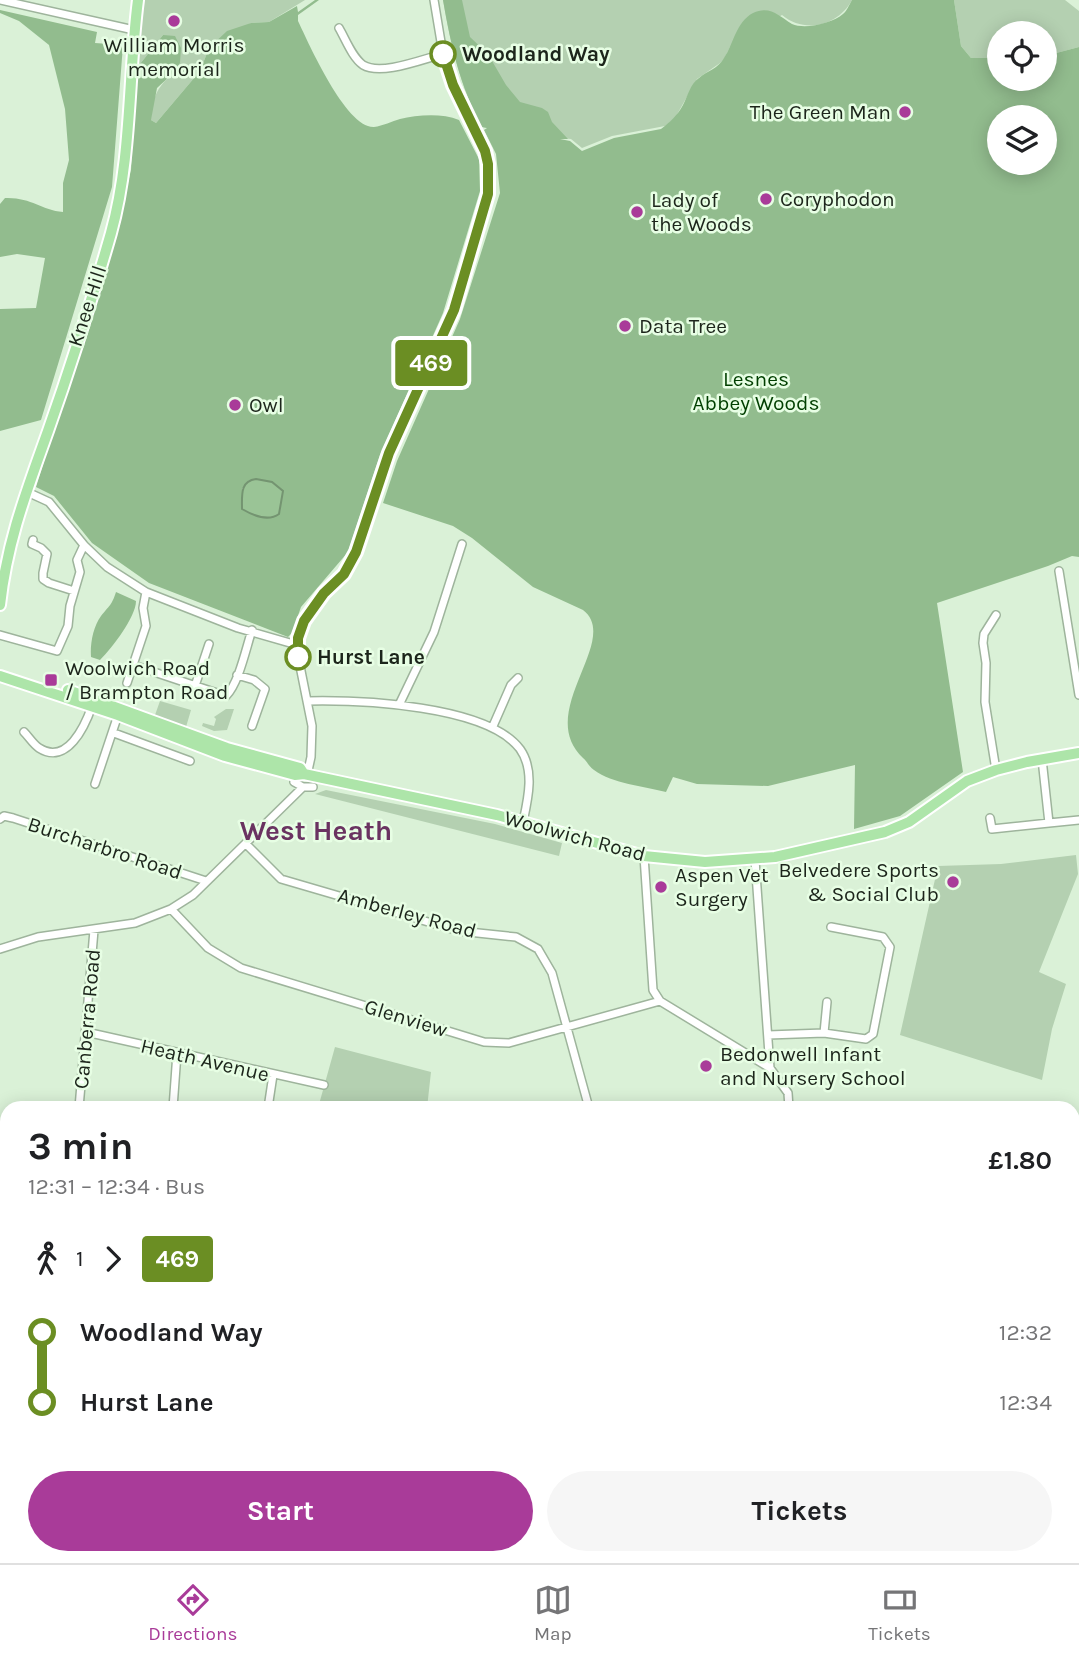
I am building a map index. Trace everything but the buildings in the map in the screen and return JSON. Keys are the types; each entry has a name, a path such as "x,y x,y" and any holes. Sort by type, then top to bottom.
{"main road":[{"name":"Knee Hill","path":"0,605 10,543 25,491 48,431 112,230 123,172 138,0"},
{"name":"Woolwich Road","path":"0,670 92,698 227,748 300,768 306,774"},
{"name":"Woolwich Road","path":"0,676 118,715 236,760 295,775 306,774 523,822 645,856 705,862 755,860 885,832 909,822 967,781 996,770 1079,753"}],"street":[{"path":"2,0 134,30"},
{"path":"306,774 312,734 298,656 300,631 310,611 344,574 356,552 389,453 454,310 485,206 490,180 485,151 453,85 443,54 434,0"},
{"path":"339,29 355,56 373,69 385,69 443,54"},
{"path":"25,491 49,502 84,545 107,566 146,592 185,609 298,645"},
{"path":"33,540 32,544 47,554 43,579 74,591"},
{"path":"399,705 434,632 462,544"},
{"path":"0,635 57,651 61,647 80,572 77,560 84,545"},
{"path":"1059,571 1079,695"},
{"path":"127,683 146,626 143,608 146,592"},
{"path":"996,615 983,638 986,663 985,702 996,770"},
{"path":"133,665 226,696 237,675 252,631"},
{"path":"195,686 209,644"},
{"path":"237,675 254,680 265,689 253,726"},
{"path":"493,726 511,685 518,678"},
{"path":"308,701 399,705 493,726 508,736 521,750 529,772 523,822"},
{"path":"24,732 35,745 45,751 64,748 80,735 92,706"},
{"path":"118,715 112,729 118,734 190,761"},
{"path":"95,784 118,734"},
{"path":"167,752 172,737"},
{"path":"1042,759 1049,823"},
{"path":"294,782 303,787 313,787"},
{"path":"0,949 38,937 135,923 172,909 193,895 303,787"},
{"name":"Burcharbro Road","path":"2,818 206,881"},
{"path":"990,818 992,832 1079,820"},
{"name":"Amberley Road","path":"246,844 281,879 459,931 510,935 530,943 548,963 587,1101"},
{"path":"645,856 653,990 660,1002 770,1068 788,1093 789,1101"},
{"path":"755,860 770,1068"},
{"name":"Glenview","path":"172,909 208,948 241,968 484,1042 509,1043 660,1002"},
{"path":"768,1035 824,1033 866,1039 873,1034 890,947 883,937 831,927"},
{"name":"Canberra Road","path":"80,1101 94,930"},
{"path":"824,1033 827,1002"},
{"name":"Heath Avenue","path":"86,1032 324,1085"},
{"path":"174,1101 177,1054"},
{"path":"269,1101 273,1075"}],"shaded area":[{"path":"142,0 305,0 269,22 251,23 209,48 200,71 156,123 151,120 153,102 160,87 169,77 163,35 136,69"},
{"path":"443,0 852,0 846,9 830,21 801,24 782,15 730,47 723,61 697,79 675,118 665,126 612,136 582,148 571,139 482,127 457,65"},
{"path":"954,0 1065,0 1079,11 1079,47 1057,53 1057,21 987,21 987,58 971,58 961,46"},
{"path":"256,479 272,482 283,491 279,514 266,518 242,509 245,486"},
{"path":"160,701 191,710 186,727 155,715"},
{"path":"226,709 234,709 227,730 214,731 202,726 203,723 214,726 214,717"},
{"path":"326,790 495,824 562,843 559,856 315,794"},
{"path":"1076,855 1078,874 1039,972 1066,984 1052,1029 1042,1080 900,1035 938,866 1001,864"},
{"path":"335,1047 431,1072 428,1101 320,1101"}],"green space":[{"path":"319,0 298,15 298,21 330,83 352,114 363,124 374,127 414,116 430,115 459,120 479,159 480,191 443,313 380,455 348,552 301,607 288,637 149,583 92,543 54,496 36,487 126,191 131,170 136,69 163,35 175,36 181,48 180,63 157,88 151,120 156,123 200,71 209,48 227,31 251,23 269,22 297,6 298,12","holes":["256,479 272,482 281,489 280,513 261,517 242,509 242,489 248,481"]},
{"name":"Lesnes Abbey Woods","path":"443,0 462,0 470,37 488,54 506,85 520,102 548,112 552,122 568,139 560,139 570,141 582,151 614,138 661,129 673,119 696,81 722,61 747,17 759,11 774,12 798,26 811,26 838,17 846,11 852,0 954,0 961,46 971,58 987,58 987,91 1057,91 1057,53 1079,47 1079,557 1072,556 937,603 963,772 900,816 854,829 855,765 768,786 697,784 673,777 666,792 619,782 602,775 583,758 571,740 568,720 572,699 593,639 592,623 583,610 533,587 453,526 383,503 397,461 460,319 500,193 496,154 484,130 487,128 482,127 474,112 453,50"},
{"path":"0,10 97,32 95,43 123,45 112,187 41,420 0,431 0,309 36,308 45,258 17,254 0,257 0,204 5,198 14,198 63,212 63,183 69,160 65,109 49,45 19,21 0,13"},
{"path":"116,592 136,601 135,608 122,632 100,660 91,657 93,636 98,620 112,603"}],"bus line":[{"name":"469","path":"298,657 298,638 304,621 324,593 344,574 356,552 389,453 454,310 488,194 490,180 485,151 453,85 443,54"}],"place":[{"name":"William Morris memorial","path":"174,21"},
{"name":"Woodland Way","path":"443,54"},
{"name":"The Green Man","path":"905,112"},
{"name":"Coryphodon","path":"766,199"},
{"name":"Lady of the Woods","path":"637,212"},
{"name":"Data Tree","path":"625,326"},
{"name":"Owl","path":"235,405"},
{"name":"Hurst Lane","path":"298,657"},
{"name":"Woolwich Road / Brampton Road","path":"51,680"},
{"name":"Belvedere Sports & Social Club","path":"953,882"},
{"name":"Aspen Vet Surgery","path":"661,887"},
{"name":"Bedonwell Infant and Nursery School","path":"706,1066"}],"district":[{"name":"West Heath","path":"316,830"}]}
